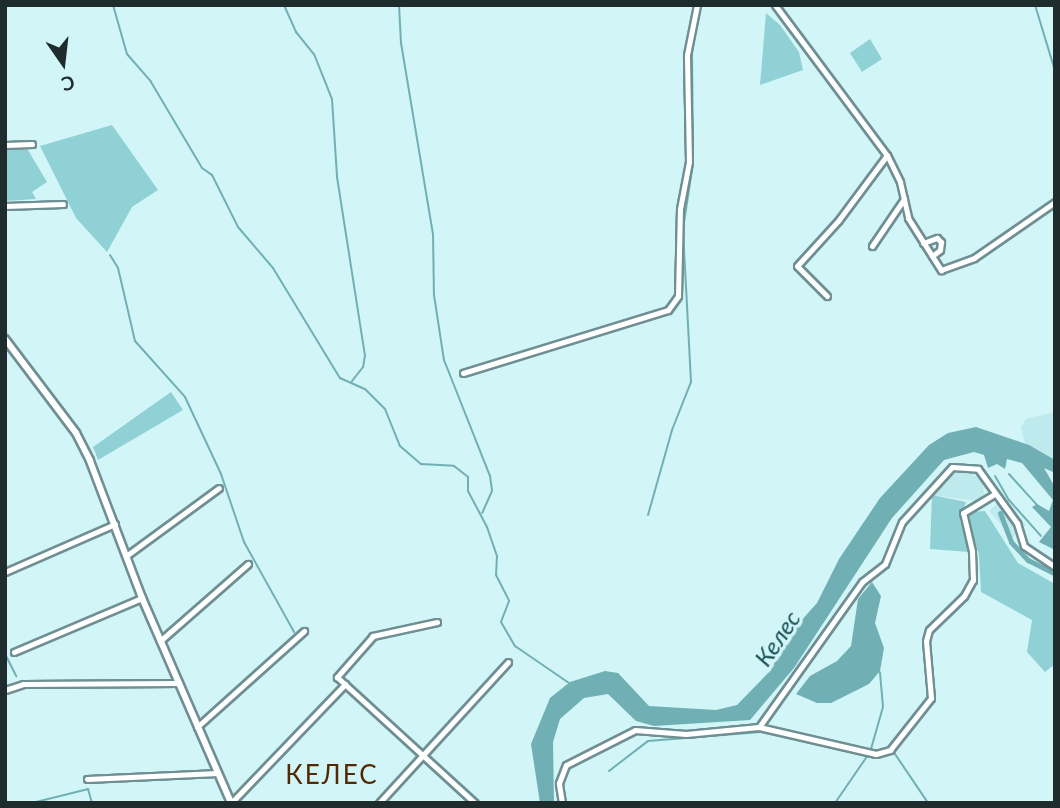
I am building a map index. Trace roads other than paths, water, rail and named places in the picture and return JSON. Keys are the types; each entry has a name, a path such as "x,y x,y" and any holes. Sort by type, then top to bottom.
{"main road":[{"path":"5,339 76,433 160,641 231,803"}],"street":[{"path":"463,373 668,310 678,296 680,209 689,162 687,55 697,5"},
{"path":"775,5 887,155 922,243 942,270 954,268 1055,202"},
{"path":"5,145 32,144"},
{"path":"827,296 797,265 838,221 887,155"},
{"path":"872,246 904,199"},
{"path":"5,206 63,204"},
{"path":"922,243 937,237 941,242 940,250 932,257"},
{"path":"759,727 862,582 884,564 894,533 945,472 958,466 974,467 1017,523 1024,546 1055,567"},
{"path":"126,556 219,488"},
{"path":"562,803 559,783 566,765 625,732 686,734 759,727 876,754 896,745 933,693 926,648 929,630 964,596 973,580 972,551 963,513 993,495"},
{"path":"5,572 115,524"},
{"path":"160,641 248,564"},
{"path":"14,652 142,598"},
{"path":"437,622 373,636 337,677 475,803"},
{"path":"197,727 304,631"},
{"path":"379,803 508,662"},
{"path":"5,690 23,684 179,683"},
{"path":"231,803 345,684"},
{"path":"87,779 218,773"}],"waterway":[{"path":"113,5 127,54 151,82 202,168 212,175 238,227 273,268 340,378 365,389 385,409 400,446 421,464 454,466 468,477 468,491 487,527 497,556 496,575 509,601 501,622 515,646 569,683"},
{"path":"284,5 296,32 314,54 332,99 337,177 365,355 363,367 352,381"},
{"path":"399,5 401,43 433,234 434,295 444,360 490,476 492,491 482,513"},
{"path":"1035,5 1055,71"},
{"path":"648,515 672,430 691,382 683,229 693,163 692,54 697,16"},
{"path":"110,255 118,268 135,341 185,397 221,474 244,542 294,632"},
{"path":"1009,474 1037,505"},
{"path":"995,476 1009,500 1041,536"},
{"path":"1000,513 1011,542 1028,560 1055,574"},
{"path":"5,654 16,676"},
{"path":"871,749 883,707 880,672"},
{"path":"609,771 648,741 761,732 868,756"},
{"path":"895,754 928,803"},
{"path":"835,803 868,755"},
{"path":"32,803 88,789 92,803"}],"district":[{"name":"КЕЛЕС","path":"332,775"}],"water label":[{"name":"Келес","path":"777,638"}]}
